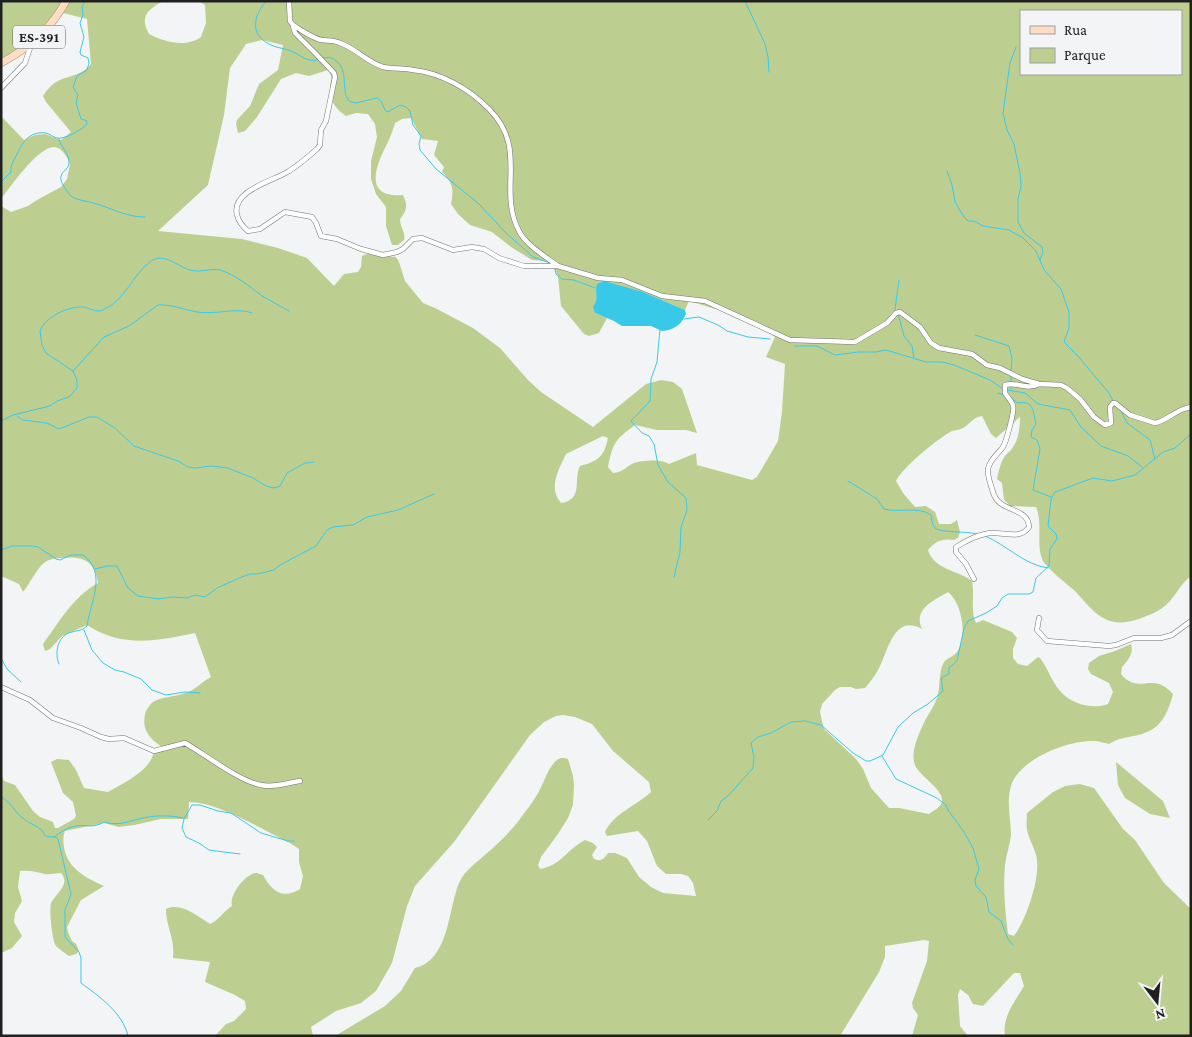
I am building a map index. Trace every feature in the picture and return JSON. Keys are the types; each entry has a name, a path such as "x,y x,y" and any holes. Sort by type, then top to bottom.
{"main road":[{"name":"ES-391","path":"1,63 32,43 51,24 66,1"}],"street":[{"path":"289,1 289,17 295,33 334,75 335,80 330,94 326,121 320,130 320,145 286,173 249,190 238,203 236,208 237,216 245,228 251,231 260,229 281,214 287,212 312,217 321,236 337,239 380,255 397,252 413,239 422,238 453,250 472,247 484,249 500,258 524,266 558,266 598,278 622,280 662,296 701,300 790,340 855,342 887,324 896,313 900,312 920,327 934,345 946,350 972,354 987,365 1000,368 1022,379 1039,384 1054,384 1067,388 1080,398 1099,422 1105,425 1110,424 1110,407 1113,403 1130,415 1154,423 1159,422 1178,410 1191,407"},
{"path":"293,26 320,39 343,44 380,66 414,70 444,79 467,90 488,108 503,127 511,152 511,204 519,231 531,245 558,266"},
{"path":"1,88 25,63 32,43"},
{"path":"974,579 956,552 956,547 983,534 993,532 1018,535 1024,533 1029,527 1028,522 1021,513 997,502 993,494 988,471 993,458 1005,443 1014,411 1005,393 1005,387 1009,384 1029,387 1039,384"},
{"path":"1039,618 1037,630 1047,641 1109,646 1134,638 1161,638 1172,635 1191,620"},
{"path":"1,687 30,700 52,718 101,737 110,739 122,738 154,751 185,743 243,779 261,785 278,786 300,781"}],"green space":[{"path":"1,1 63,1 35,38 1,61"},
{"path":"70,1 163,1 153,7 147,14 145,18 146,28 149,34 155,37 175,43 182,43 201,37 206,23 205,5 199,1 1191,1 1191,576 1166,605 1139,619 1128,622 1110,621 1095,612 1042,559 1040,553 1039,519 1036,507 1011,506 1004,500 1002,483 997,479 1003,459 1017,440 1020,417 996,438 991,434 982,416 976,418 963,428 952,431 930,447 906,468 896,481 915,507 926,506 935,512 939,524 951,524 957,520 960,532 958,538 939,541 928,550 935,562 972,581 973,613 976,623 983,620 1012,632 1017,638 1013,649 1013,658 1018,664 1027,666 1038,657 1040,658 1058,688 1071,700 1083,705 1102,706 1108,704 1113,692 1109,683 1091,674 1088,669 1089,663 1099,656 1131,644 1131,654 1122,667 1121,674 1134,683 1159,684 1173,694 1165,716 1153,729 1109,744 1096,741 1071,744 1046,753 1024,767 1016,776 1011,786 1009,810 1011,835 1005,865 1004,882 1008,934 1014,936 1028,909 1037,874 1036,855 1027,829 1027,813 1053,792 1065,786 1080,784 1094,788 1123,829 1135,840 1164,883 1191,909 1191,1036 1005,1036 1007,1016 1024,986 1020,973 1014,973 983,1006 973,1004 968,995 960,989 958,995 960,1026 968,1036 912,1036 918,1015 912,1003 927,961 929,941 924,940 885,946 885,957 879,972 840,1036 335,1036 385,1006 401,991 415,968 425,964 433,957 448,926 461,879 517,823 535,798 551,767 560,758 568,759 573,776 573,805 568,818 541,857 538,865 540,869 559,861 585,840 597,847 592,855 594,859 600,860 608,853 615,853 627,858 639,877 651,887 663,893 696,896 693,883 688,876 666,874 657,866 647,841 638,831 607,836 605,832 614,820 651,792 649,782 613,751 592,724 575,717 563,715 544,722 530,735 454,842 415,886 407,906 392,963 376,991 361,1003 336,1011 311,1027 313,1036 215,1036 226,1024 234,1021 246,1009 245,1001 205,982 210,962 173,958 173,944 166,909 177,907 183,909 210,924 232,906 235,891 252,874 263,875 274,889 283,894 300,889 303,876 299,862 299,849 254,824 201,803 189,802 188,819 161,819 119,827 104,823 65,831 64,845 69,861 84,876 104,886 81,900 67,927 72,941 76,944 79,951 69,956 56,946 53,938 50,907 64,885 64,877 61,873 47,874 20,871 18,887 22,901 15,913 14,922 22,936 12,948 1,953 1,774 4,781 15,785 33,811 40,817 53,822 55,828 58,828 76,816 73,802 63,793 51,762 57,759 69,760 84,788 108,792 148,765 154,751 166,749 155,742 145,729 144,718 151,704 161,699 188,692 211,677 195,633 153,640 126,640 100,632 87,625 62,636 50,649 45,651 43,644 67,610 81,595 98,583 91,565 82,559 55,559 44,563 23,592 19,584 1,576 1,206 11,212 28,206 61,187 67,179 70,164 60,149 51,147 27,166 1,199 1,116 24,140 35,135 45,134 61,140 71,132 43,96 49,88 61,79 85,70 91,64 87,19 63,13","holes":["262,40 283,45 278,70 259,84 250,106 237,120 238,133 245,131 257,117 281,79 296,73 309,76 328,70 331,77 331,98 337,108 346,116 356,113 368,114 375,124 377,137 371,161 371,179 376,194 386,207 386,226 392,245 398,245 404,240 400,219 405,210 406,202 403,195 390,195 377,186 377,170 395,123 402,119 411,118 422,139 438,141 434,155 444,167 442,172 452,187 451,204 458,214 470,225 492,232 532,260 546,261 556,271 561,306 584,334 589,336 599,333 607,318 595,313 596,288 643,292 685,310 689,301 735,315 759,326 775,337 766,357 785,364 782,412 778,441 757,477 752,480 697,465 696,453 669,464 657,461 638,462 620,472 613,473 608,467 613,447 619,438 635,425 657,430 686,430 697,433 682,389 673,382 661,380 646,384 593,427 541,392 500,348 473,328 423,303 405,281 396,257 374,254 362,256 361,267 358,272 344,274 334,286 307,258 278,248 242,239 158,231 208,185 224,115 230,68 246,44","603,436 608,438 602,454 596,460 580,466 573,498 561,503 557,497 555,485 557,473 566,454","948,592 953,597 960,612 963,629 962,638 957,652 943,664 937,698 919,734 913,755 915,765 940,794 941,804 929,814 889,808 871,788 863,769 856,759 824,729 820,712 822,704 840,687 865,688 882,663 889,645 898,630 904,626 912,625 922,629 920,622 922,611 931,602"]},
{"path":"1116,762 1163,801 1170,818 1150,814 1125,798 1118,785"}],"water":[{"path":"604,281 643,292 685,310 686,314 677,326 662,331 651,326 622,326 595,313 593,307 597,298 597,284"}],"waterway":[{"path":"1,182 11,172 19,150 27,138 40,133 60,138 73,134 87,124 87,121 81,119 76,103 78,95 73,87 77,76 87,70 89,63 88,58 81,55 80,52 84,37 80,23 83,15 82,7 85,1"},
{"path":"266,1 256,18 255,24 258,35 272,45 291,51 308,60 320,59"},
{"path":"745,1 765,44 769,72"},
{"path":"1016,47 1010,63 1003,113 1007,130 1014,144 1020,173 1021,186 1018,199 1018,222 1024,233 1042,247 1043,252 1040,260"},
{"path":"323,58 332,58 340,64 344,75 346,96 349,101 356,103 377,98 388,112 400,105 406,107 410,111 413,125 421,136 420,150 436,169 479,204 505,232 533,257 550,263"},
{"path":"59,139 69,160 69,165 61,175 61,180 71,196 126,214 145,217"},
{"path":"947,171 955,202 968,221 974,221 983,226 1009,230 1023,238 1036,251 1044,270 1061,289 1069,312 1069,328 1064,342 1109,393 1113,401"},
{"path":"1,421 13,415 50,406 57,401 69,397 77,388 77,380 73,371 46,353 42,345 40,331 47,321 51,317 75,307 100,311 111,306 144,267 156,259 166,259 194,271 220,270 226,272 289,311"},
{"path":"555,269 556,274 562,279 574,280 595,288"},
{"path":"899,280 895,309 904,336 912,346 914,358"},
{"path":"73,371 104,337 129,326 158,305 168,305 204,313 240,311 252,313"},
{"path":"684,319 699,317 727,331 748,337 770,339"},
{"path":"660,329 657,362 651,379 650,401 631,421 642,433 649,436 654,444 658,465 668,482 686,498 687,510 681,527 680,552 674,577"},
{"path":"975,335 1009,346 1012,358 1011,371"},
{"path":"795,346 817,346 835,355 886,350 926,362 942,362 954,365 990,380 1003,389"},
{"path":"1011,375 1011,389"},
{"path":"1007,390 1025,393 1038,404 1070,410 1081,427 1101,446 1128,456 1142,467"},
{"path":"998,393 1004,395"},
{"path":"1008,396 1018,403 1027,403 1032,408 1036,424 1032,430 1031,437 1037,440 1040,449 1033,490 1051,497"},
{"path":"1120,409 1127,423 1150,440 1155,459"},
{"path":"17,416 23,420 47,423 59,429 89,417 97,417 115,428 134,446 178,461 188,467 211,466 228,468 274,488 280,486 287,473 305,463 314,462"},
{"path":"708,820 717,811 721,801 728,796 753,768 754,757 751,743 758,737 771,733 791,722 805,721 821,725 853,753 866,761 883,755 898,727 913,713 928,704 943,691 941,678 949,674 949,668 957,661 964,628 968,621 997,606 1002,598 1008,594 1029,594 1033,592 1036,578 1049,566 1050,549 1057,539 1056,534 1048,526 1051,499 1055,492 1093,478 1112,481 1135,475 1163,452 1175,448 1191,434"},
{"path":"848,481 877,499 884,509 926,512 931,515 933,525 938,530 977,534"},
{"path":"95,569 117,566 128,588 138,596 159,599 172,597 187,598 195,595 205,597 217,588 239,578 274,570 316,546 327,530 333,527 353,525 367,517 398,510 434,494"},
{"path":"985,536 1023,559 1048,568"},
{"path":"1,550 12,546 33,546 60,560 71,555 83,555 95,570 96,589 87,626 82,630 67,634 60,640 57,649 59,664"},
{"path":"84,630 92,650 103,663 115,670 141,679 152,690 166,695 185,692 200,693"},
{"path":"1,658 7,669 21,682"},
{"path":"882,756 896,779 937,798 946,805 973,848 979,869 975,880 976,886 986,897 989,912 1001,921 1008,939 1013,945"},
{"path":"1,797 18,814 38,827 46,836 58,839 71,894 65,910 65,937 79,952 81,958 81,983 102,999 116,1013 128,1036"},
{"path":"240,854 209,850 186,837 182,828 184,819 192,805 200,805 231,813 261,833 294,841"},
{"path":"54,837 66,829 76,826 93,826 104,822 114,824 156,816 183,818"}]}
